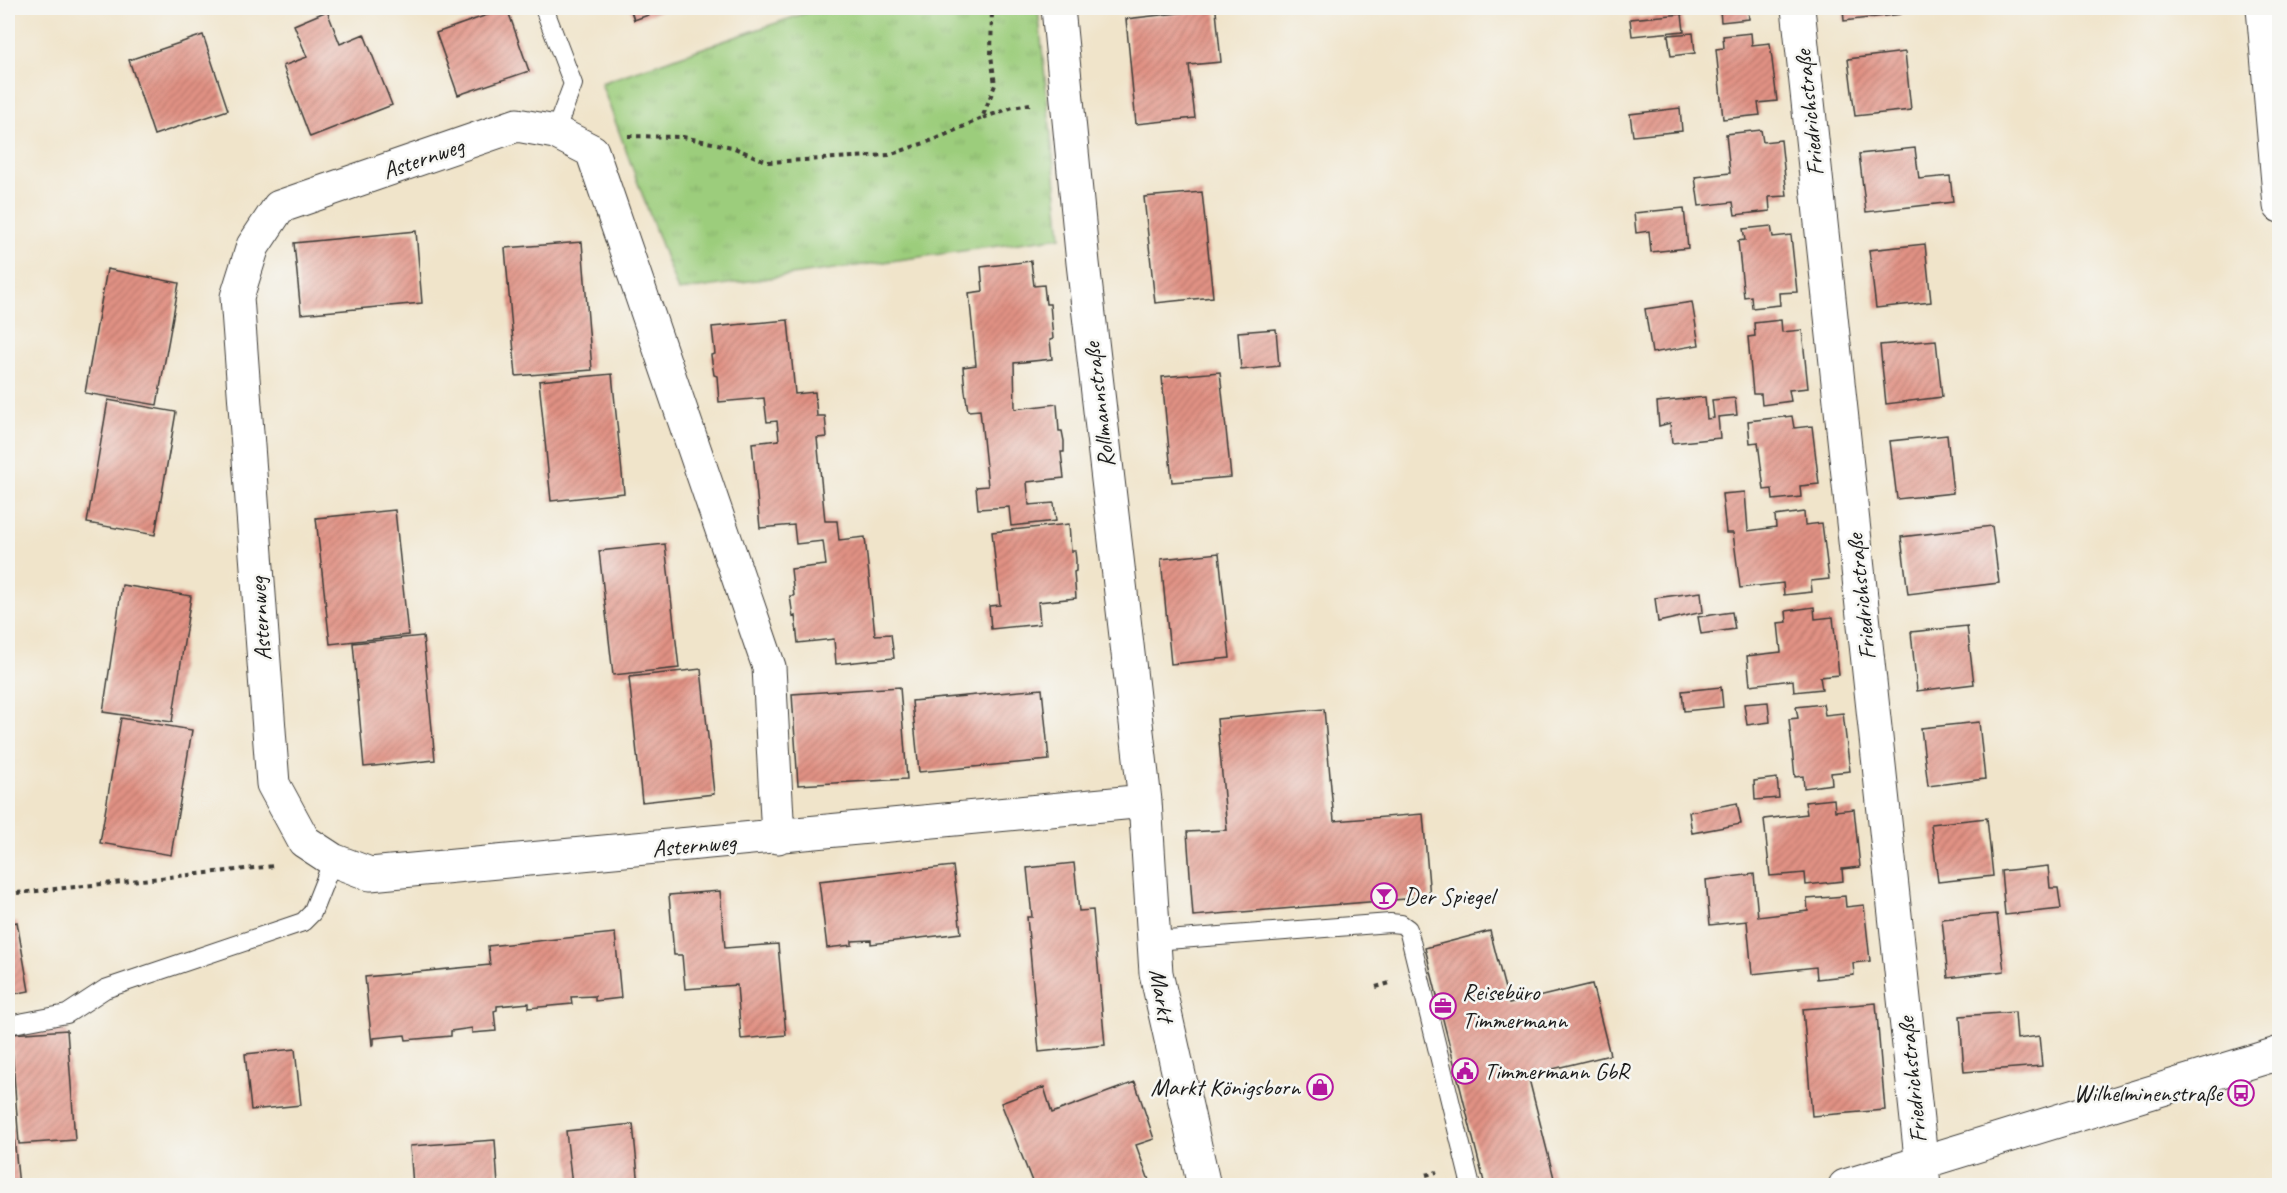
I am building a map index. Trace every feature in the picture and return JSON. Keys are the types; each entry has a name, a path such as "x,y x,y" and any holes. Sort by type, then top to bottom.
{"street":[{"name":"Rollmannstraße","path":"1058,8 1083,263 1145,801"},
{"name":"Friedrichstraße","path":"1798,8 1922,1173"},
{"path":"2262,8 2277,136 2280,206"},
{"name":"Asternweg","path":"592,151 555,132 517,125 279,207 253,246 237,297 273,784 304,841 333,860 370,874 1145,801"},
{"path":"592,151 769,667 778,837"},
{"name":"Markt","path":"1145,801 1156,973 1204,1185"},
{"path":"1845,1185 1922,1173 2280,1053"}],"lane":[{"path":"544,8 573,84 555,132"},
{"path":"8,1025 67,1014 105,989 303,922 312,913 333,860"},
{"path":"1154,941 1390,923 1401,924 1408,929 1471,1185"}],"path":[{"path":"982,118 995,85 991,55 990,17 992,8"},
{"path":"592,151 627,136 683,137 732,147 768,162 889,155 936,139 1013,106 1032,104"},
{"path":"8,894 288,864 304,841"}],"green space":[{"path":"820,8 1038,8 1061,237 678,291 601,83"}],"building":[{"path":"507,8 529,71 458,95 436,33"},
{"path":"630,8 668,8 634,20"},
{"path":"1712,8 1748,8 1749,19 1721,22 1720,10 1712,11"},
{"path":"1843,8 1901,8 1901,14 1844,21"},
{"path":"1213,9 1216,11 1221,62 1189,65 1195,118 1136,124 1126,19"},
{"path":"327,11 340,44 364,34 392,105 310,137 283,66 307,57 294,25"},
{"path":"1682,14 1684,31 1632,36 1630,19"},
{"path":"1693,33 1695,53 1671,56 1668,35"},
{"path":"1751,33 1752,45 1770,43 1777,101 1758,103 1760,115 1723,119 1716,49 1724,48 1723,36"},
{"path":"203,35 228,110 154,135 129,60"},
{"path":"1905,52 1911,110 1855,116 1848,59"},
{"path":"1680,108 1682,131 1633,136 1630,114"},
{"path":"1761,130 1763,142 1781,140 1787,196 1769,197 1770,211 1735,215 1733,202 1699,206 1695,177 1730,173 1726,134"},
{"path":"1915,148 1919,179 1950,176 1953,202 1866,212 1859,154"},
{"path":"1202,192 1213,297 1155,303 1144,197"},
{"path":"1684,208 1688,248 1651,252 1649,231 1636,233 1634,213"},
{"path":"1771,226 1773,237 1791,235 1797,292 1779,293 1780,305 1752,308 1751,296 1744,297 1738,241 1745,240 1743,229"},
{"path":"416,231 422,303 301,314 294,243"},
{"path":"582,242 592,370 516,376 505,248"},
{"path":"1925,244 1931,302 1876,308 1869,250"},
{"path":"1031,261 1034,286 1044,285 1046,304 1050,304 1052,359 1014,363 1015,409 1057,404 1059,431 1062,431 1064,441 1064,452 1061,452 1064,478 1027,482 1029,505 1054,503 1056,521 1011,526 1009,507 978,509 976,487 988,486 980,410 968,411 963,367 976,365 969,293 983,291 981,267"},
{"path":"107,269 179,283 157,405 85,393"},
{"path":"1692,302 1699,345 1652,353 1645,309"},
{"path":"788,320 795,394 815,392 817,416 825,416 827,437 817,438 825,521 837,521 839,540 865,537 875,635 891,634 894,658 836,664 834,639 798,643 790,596 794,596 791,569 826,565 823,541 796,544 794,525 760,528 752,443 779,440 777,421 767,422 764,398 719,402 717,376 714,375 711,355 715,354 712,327"},
{"path":"1781,320 1782,332 1802,330 1808,388 1789,390 1791,401 1762,405 1761,394 1753,394 1748,337 1755,336 1754,323"},
{"path":"1276,329 1279,366 1241,370 1238,332"},
{"path":"1936,340 1942,397 1886,404 1880,345"},
{"path":"1220,372 1231,477 1172,482 1162,377"},
{"path":"612,374 624,493 551,501 539,381"},
{"path":"1705,397 1707,419 1714,418 1712,400 1735,398 1737,415 1718,417 1720,438 1672,443 1670,423 1659,426 1657,402"},
{"path":"108,400 176,412 155,535 87,523"},
{"path":"1792,416 1794,428 1812,426 1819,484 1800,486 1801,497 1773,500 1772,489 1764,490 1758,442 1750,443 1748,421"},
{"path":"1947,435 1953,493 1897,499 1890,441"},
{"path":"1745,492 1748,531 1776,527 1775,516 1804,512 1805,525 1822,523 1829,579 1811,581 1812,592 1784,595 1783,583 1740,588 1733,533 1726,533 1722,494"},
{"path":"395,510 408,635 330,644 316,518"},
{"path":"1069,524 1071,551 1075,551 1076,560 1076,571 1074,572 1076,598 1038,602 1040,624 991,629 989,606 1000,605 992,532"},
{"path":"1992,526 1999,583 1908,594 1901,537"},
{"path":"665,544 679,668 613,675 599,551"},
{"path":"1219,553 1230,658 1171,664 1161,559"},
{"path":"122,585 191,596 172,722 103,712"},
{"path":"1701,592 1703,612 1658,622 1655,598"},
{"path":"1814,607 1815,619 1833,617 1839,675 1820,677 1822,689 1794,692 1793,680 1750,685 1747,656 1781,652 1778,623 1787,622 1786,611"},
{"path":"1732,612 1735,629 1701,634 1698,617"},
{"path":"1967,626 1974,684 1917,691 1911,632"},
{"path":"423,636 435,760 364,767 353,643"},
{"path":"701,669 714,794 642,802 629,677"},
{"path":"900,687 907,779 798,785 792,694"},
{"path":"1721,687 1723,707 1684,711 1682,691"},
{"path":"1042,689 1049,760 919,772 912,701"},
{"path":"1768,702 1770,722 1747,725 1744,704"},
{"path":"1823,704 1825,715 1843,713 1850,771 1831,773 1832,784 1804,788 1803,776 1795,777 1789,719 1798,718 1796,707"},
{"path":"1324,709 1334,821 1423,814 1430,897 1193,916 1187,832 1227,830 1217,719"},
{"path":"121,718 192,730 171,855 100,843"},
{"path":"1979,722 1985,779 1928,786 1921,728"},
{"path":"1777,778 1779,798 1755,800 1754,781"},
{"path":"1834,799 1835,811 1854,809 1860,867 1842,869 1843,881 1806,885 1805,873 1770,876 1764,819 1807,814 1805,802"},
{"path":"1737,803 1741,824 1692,833 1689,812"},
{"path":"1987,818 1993,876 1938,882 1931,824"},
{"path":"1074,863 1079,911 1093,910 1105,1045 1039,1052 1027,917 1032,917 1027,868"},
{"path":"953,866 961,933 871,944 871,940 852,941 852,945 827,948 819,881"},
{"path":"2048,866 2050,888 2058,888 2061,909 2005,915 2001,871"},
{"path":"1754,874 1758,917 1808,911 1807,899 1845,896 1846,907 1864,905 1870,961 1853,963 1854,975 1817,979 1816,967 1752,974 1747,921 1710,925 1706,880"},
{"path":"720,891 725,948 778,944 786,1035 741,1039 737,985 685,989 682,955 674,955 669,895"},
{"path":"1997,914 2004,971 1948,978 1942,919"},
{"path":"17,922 29,991 8,995 8,924"},
{"path":"1490,931 1509,1004 1592,984 1610,1055 1528,1075 1556,1186 1485,1186 1425,948"},
{"path":"615,933 621,998 595,1001 595,996 571,997 572,1004 529,1008 529,1003 497,1006 497,1010 494,1011 496,1031 472,1033 472,1028 451,1031 451,1036 406,1040 405,1035 374,1038 372,1045 365,977 490,965 488,946"},
{"path":"1876,1003 1885,1110 1812,1116 1803,1009"},
{"path":"2015,1012 2017,1039 2039,1036 2042,1066 1964,1072 1960,1016"},
{"path":"67,1030 75,1140 19,1144 11,1034"},
{"path":"295,1049 301,1105 251,1110 245,1054"},
{"path":"1135,1082 1154,1139 1136,1145 1151,1186 1029,1186 1033,1184 1001,1103 1044,1087 1052,1113"},
{"path":"633,1124 639,1186 572,1186 566,1131"},
{"path":"13,1127 19,1186 8,1186 8,1128"},
{"path":"495,1140 498,1186 413,1186 410,1146"}],"place":[{"name":"Der Spiegel","path":"1384,896"},
{"name":"Reisebüro Timmermann","path":"1443,1006"},
{"name":"Timmermann GbR","path":"1465,1071"},
{"name":"Markt Königsborn","path":"1320,1087"},
{"name":"Wilhelminenstraße","path":"2241,1093"}]}
